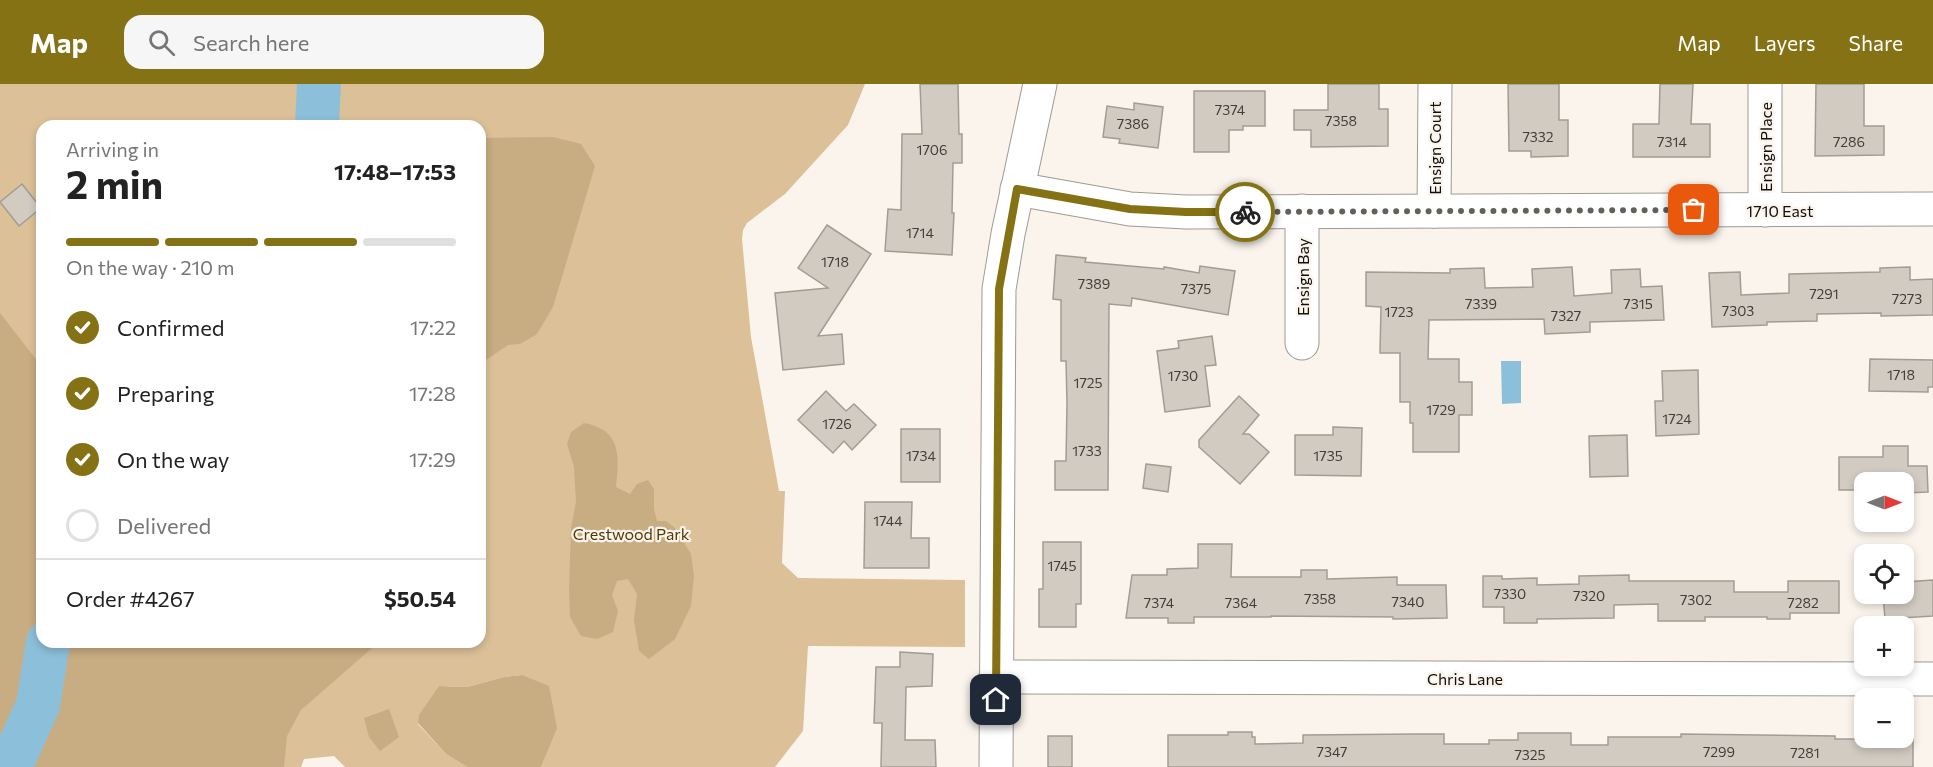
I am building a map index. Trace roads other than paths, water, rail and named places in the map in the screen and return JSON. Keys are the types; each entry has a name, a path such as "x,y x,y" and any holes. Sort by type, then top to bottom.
{"street":[{"path":"996,767 999,289 1017,189 1040,84"},
{"name":"Ensign Court","path":"1434,211 1435,84"},
{"name":"Ensign Place","path":"1765,84 1765,210"},
{"name":"1710 East","path":"1017,189 1130,209 1186,212 1933,209"},
{"name":"Ensign Bay","path":"1302,212 1302,343"},
{"name":"Chris Lane","path":"996,677 1933,679"}],"water":[{"path":"1501,361 1521,361 1521,403 1502,404"}],"waterway":[{"path":"317,120 319,84"},
{"path":"10,767 38,705 47,648"}],"park label":[{"name":"Crestwood Park","path":"631,533"}]}
